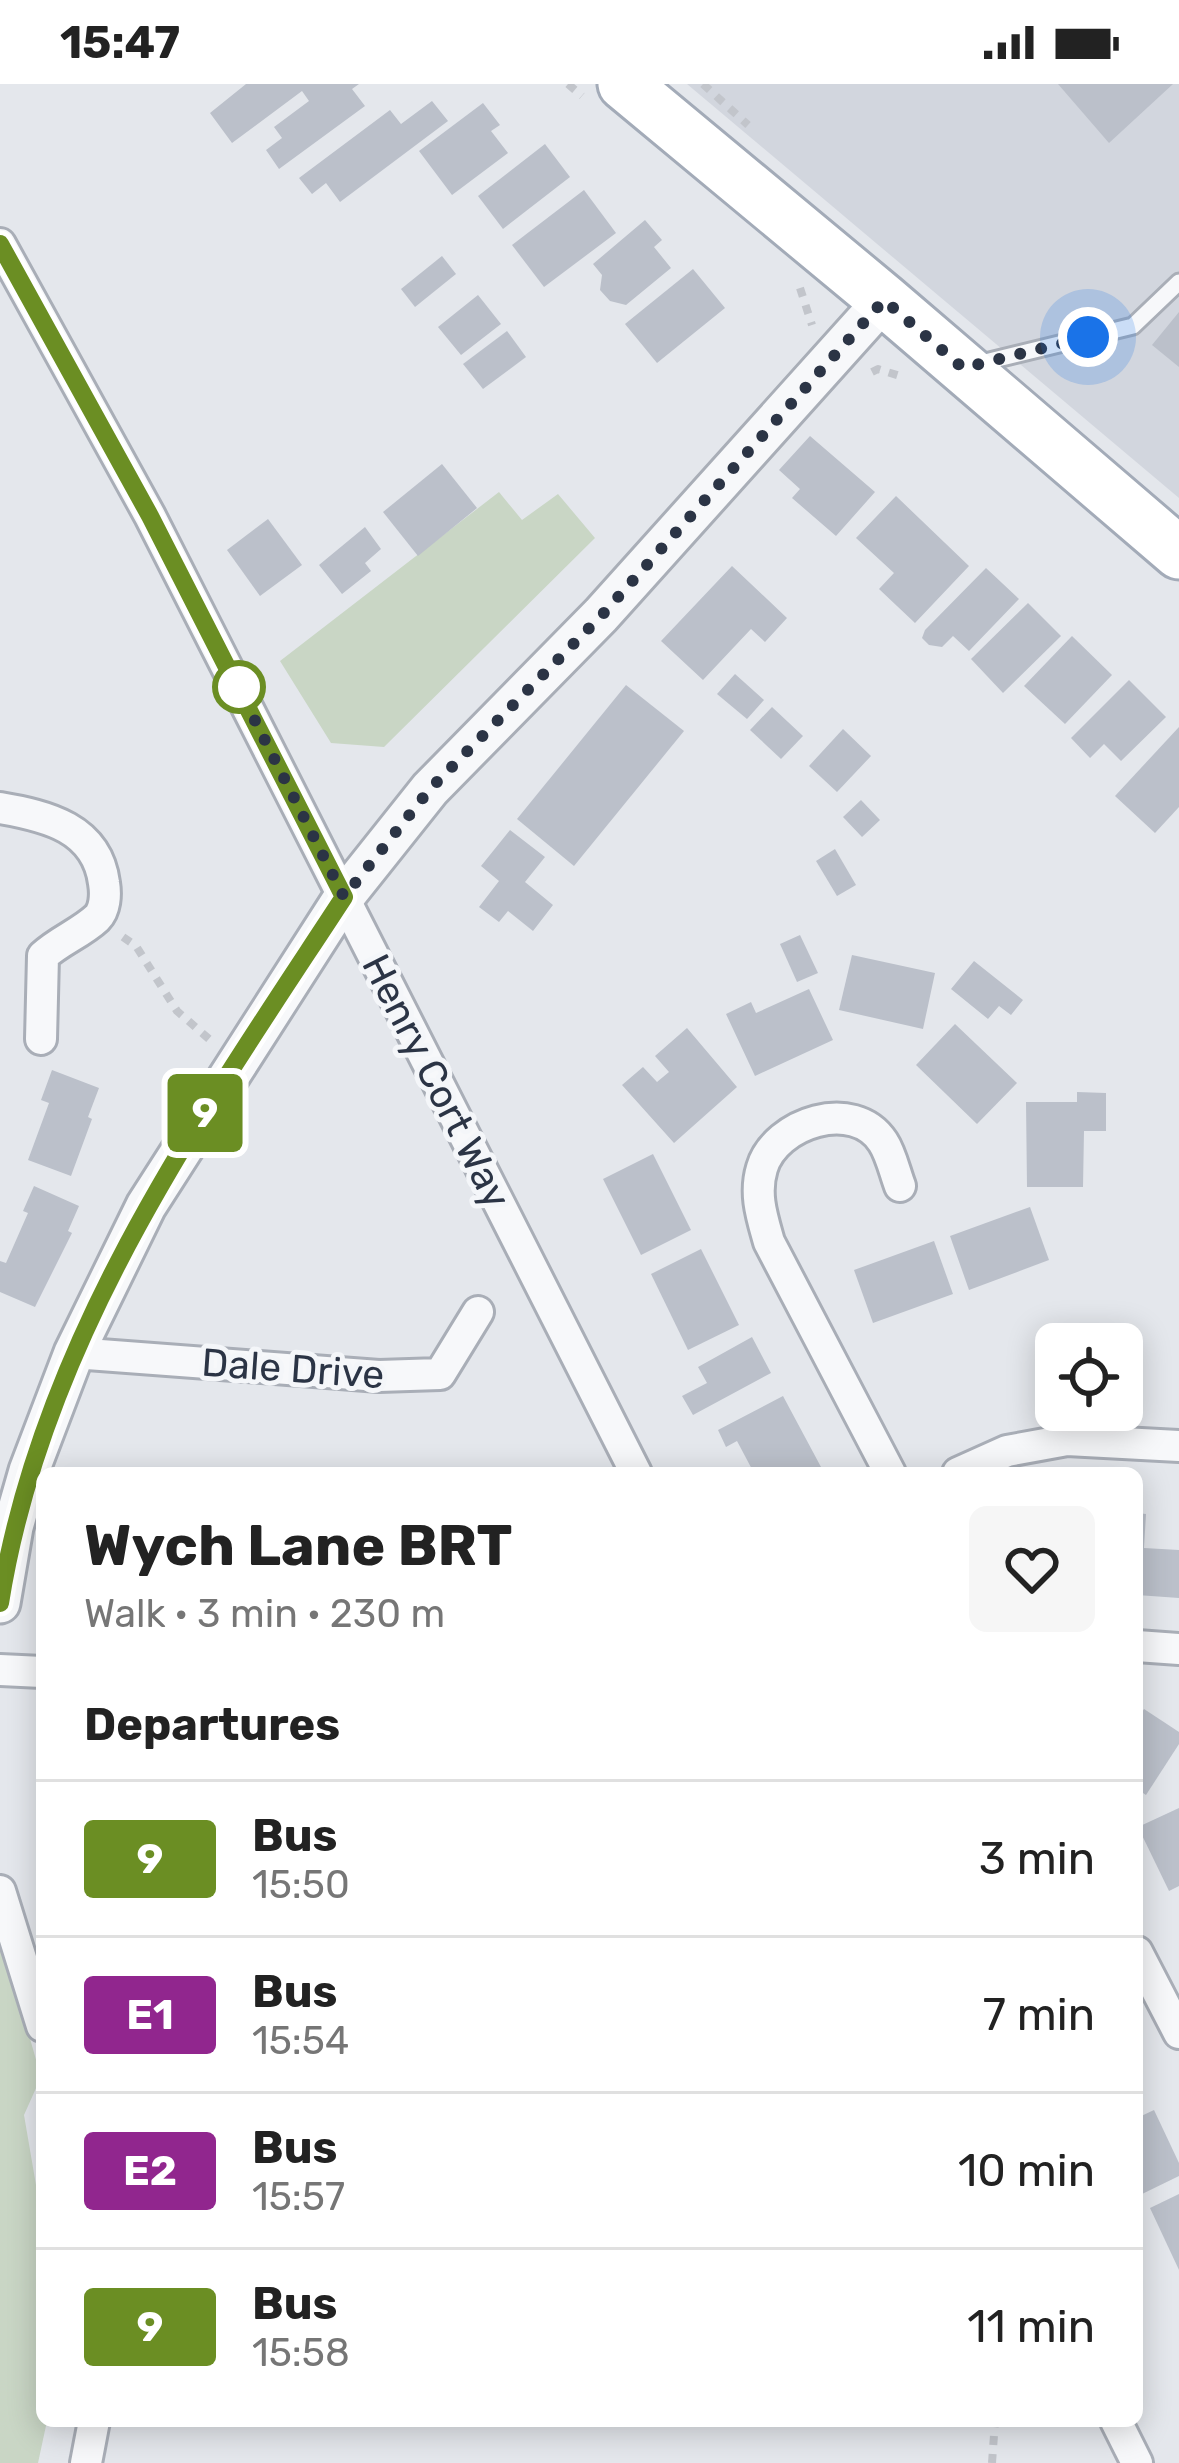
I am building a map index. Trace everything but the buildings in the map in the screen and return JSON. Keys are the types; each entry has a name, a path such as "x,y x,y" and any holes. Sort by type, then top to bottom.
{"main road":[{"path":"624,84 1179,554"}],"street":[{"name":"Henry Cort Way","path":"0,244 150,516 633,1467"},
{"path":"0,1603 13,1526 29,1471 74,1353 146,1206 344,897 430,789 602,615 884,300"},
{"path":"0,808 43,815 79,832 104,875 104,906 98,917 44,956 41,1039"},
{"path":"887,1467 769,1242 757,1201 762,1166 778,1138 809,1123 841,1119 864,1126 883,1141 900,1186"},
{"name":"Dale Drive","path":"74,1353 379,1376 440,1374 478,1312"},
{"path":"971,1467 1007,1451 1067,1440 1179,1446"},
{"path":"1143,1646 1179,1649"},
{"path":"0,1670 36,1672"},
{"path":"0,1891 36,2007"},
{"path":"1143,1964 1179,2033"},
{"path":"86,2463 93,2427"},
{"path":"1119,2427 1137,2463"}],"lane":[{"path":"963,368 1133,326 1179,282"}],"path":[{"path":"789,275 809,306 812,335"},
{"path":"858,379 878,369 909,379"},
{"path":"98,917 136,946 177,1011 236,1063"},
{"path":"992,2463 994,2427"}],"shaded area":[{"path":"687,84 1179,84 1179,498"}],"green space":[{"path":"499,492 522,520 558,494 595,538 384,747 331,743 280,661"},
{"path":"0,1934 36,2060 36,2088 24,2115 36,2185 36,2427 46,2427 38,2463 0,2463"}],"bus line":[{"name":"9","path":"0,244 150,516 344,897 146,1206 74,1353 29,1471 13,1526 0,1603"}],"route":[{"path":"239,687 232,675 344,897 430,789 602,615 884,300 963,368 1088,337"}]}
